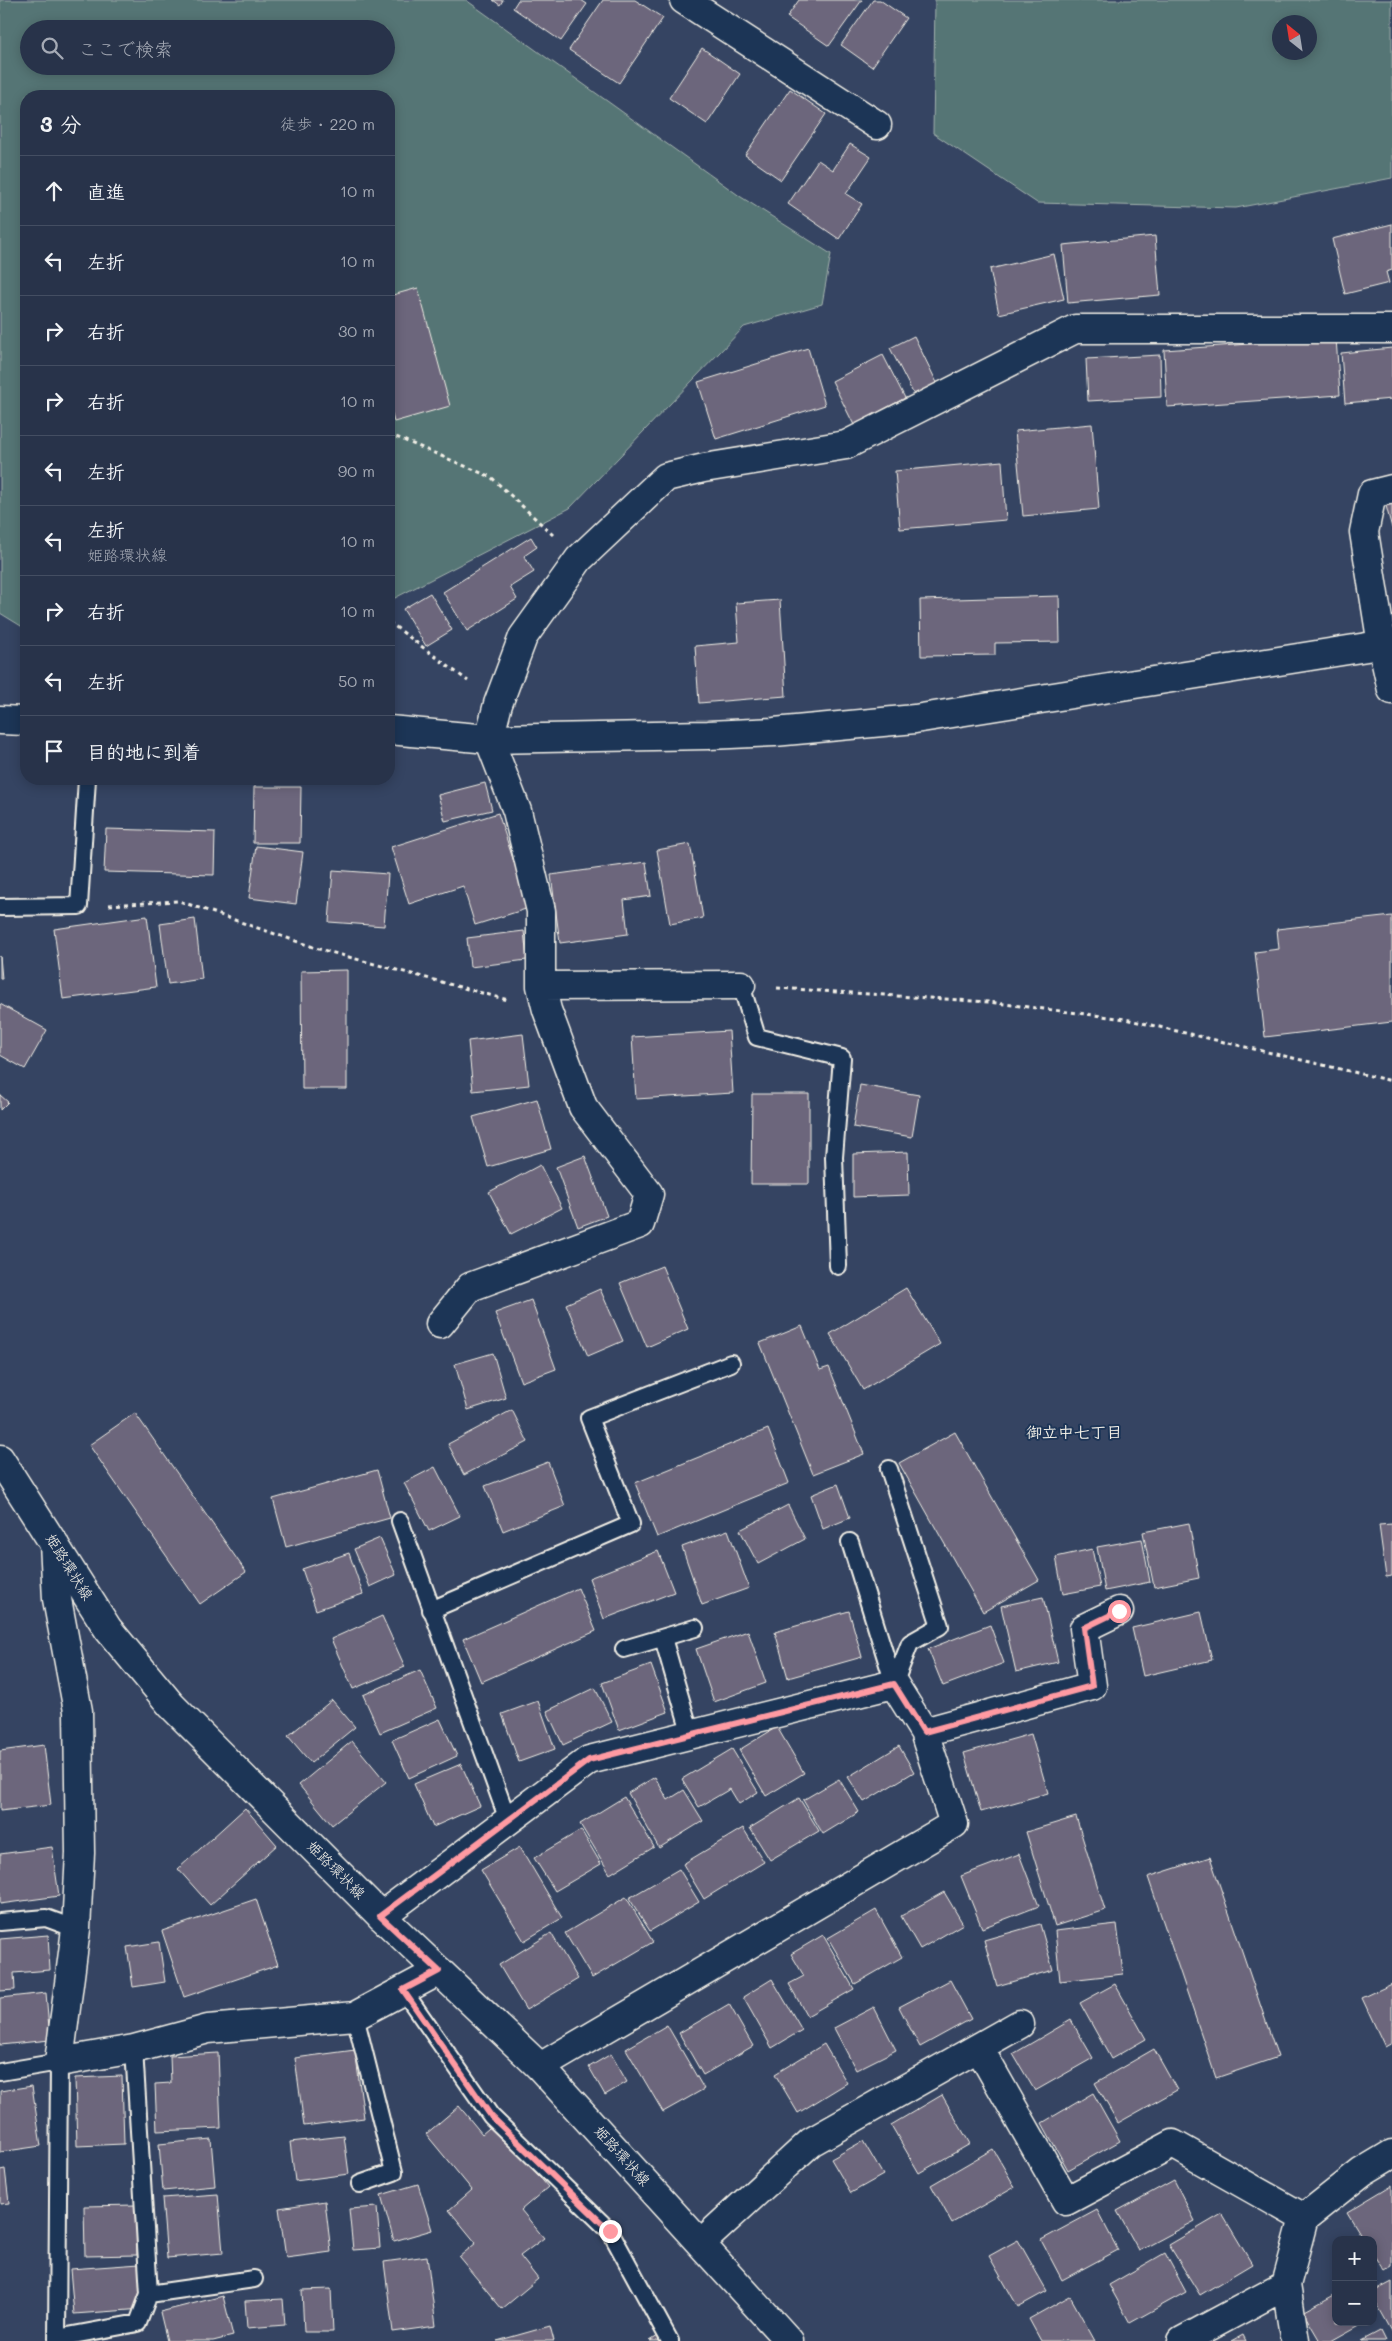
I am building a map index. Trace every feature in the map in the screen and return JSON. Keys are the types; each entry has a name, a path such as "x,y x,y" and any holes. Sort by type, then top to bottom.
{"street":[{"path":"684,0 877,125"},
{"path":"440,1324 470,1287 640,1224 649,1194 583,1107 544,998 540,912 517,811 489,739 498,704 523,637 580,559 666,477 704,468 846,445 1075,329 1392,329"},
{"path":"1392,489 1372,494 1364,532 1387,644 1392,690"},
{"path":"395,731 489,739 708,735 847,727 915,719 1387,644"},
{"path":"0,720 20,721"},
{"path":"544,998 741,985"},
{"name":"姫路環状線","path":"0,1458 108,1629 171,1705 380,1916 540,2067 789,2341"},
{"path":"54,1543 57,1600 78,1711 80,1853 76,1929 59,2062 134,2048 208,2029 355,2016 439,1971"},
{"path":"924,1732 1092,1686 1084,1628 1119,1611"},
{"path":"380,1916 589,1760 894,1684 924,1732 954,1824 540,2067"},
{"path":"701,2243 811,2142 1020,2024"},
{"path":"979,2048 1066,2201 1173,2144 1304,2218"},
{"path":"1295,2341 1286,2285 1304,2218 1362,2172 1392,2154"},
{"path":"1182,2341 1286,2285"}],"lane":[{"path":"0,907 79,906 87,785"},
{"path":"741,985 757,1037 842,1058 834,1157 838,1266"},
{"path":"431,1610 631,1524 589,1418 730,1363"},
{"path":"889,1469 940,1626 910,1643 894,1684"},
{"path":"400,1521 508,1820"},
{"path":"850,1542 894,1684"},
{"path":"624,1649 695,1628"},
{"path":"663,1638 691,1735"},
{"path":"0,1922 46,1918 76,1929"},
{"path":"403,1990 491,2116 610,2231 670,2341"},
{"path":"355,2016 394,2172 360,2184"},
{"path":"0,2072 59,2062 57,2340 138,2323 149,2294 134,2048"},
{"path":"149,2294 254,2278"}],"path":[{"path":"395,437 491,477 580,559"},
{"path":"395,627 498,704"},
{"path":"79,906 179,901 319,949 544,998"},
{"path":"741,985 989,1002 1125,1020 1392,1081"}],"green space":[{"path":"0,0 466,0 741,197 831,254 822,304 744,327 570,508 395,598 395,90 20,90 20,625 0,613"},
{"path":"935,0 1392,0 1392,178 1236,208 1037,203 933,133"}],"building":[{"path":"493,0 503,0 500,5"},
{"path":"518,0 581,0 587,4 561,41 513,8"},
{"path":"603,0 635,0 663,18 619,83 569,50"},
{"path":"799,0 862,0 829,46 787,17"},
{"path":"873,0 880,0 906,18 872,67 841,45"},
{"path":"702,48 740,74 707,124 669,98"},
{"path":"790,89 826,114 781,180 745,155"},
{"path":"850,144 871,157 846,194 862,204 839,239 788,204 818,160 833,170"},
{"path":"1392,224 1392,270 1386,272 1389,283 1345,294 1332,239"},
{"path":"1155,236 1160,295 1068,303 1063,245"},
{"path":"1054,254 1064,299 999,314 990,269"},
{"path":"418,288 450,406 395,422 395,294"},
{"path":"914,336 938,385 915,397 890,348"},
{"path":"1336,338 1340,395 1167,407 1164,350"},
{"path":"808,348 825,405 716,439 698,382"},
{"path":"1392,348 1392,399 1345,403 1341,353"},
{"path":"883,355 905,398 854,425 832,381"},
{"path":"1160,355 1161,397 1088,401 1086,359"},
{"path":"1092,424 1099,509 1023,516 1015,431"},
{"path":"1002,461 1006,520 900,529 895,471"},
{"path":"1392,504 1392,528 1386,506"},
{"path":"531,537 537,547 524,556 534,572 510,587 517,599 467,631 443,592"},
{"path":"430,593 452,630 426,646 403,609"},
{"path":"1059,596 1060,642 995,643 995,655 921,656 920,600"},
{"path":"780,600 786,696 699,703 695,646 739,642 736,603"},
{"path":"485,783 492,810 445,821 438,795"},
{"path":"254,787 301,787 300,843 253,843"},
{"path":"498,813 529,908 475,925 463,886 409,904 391,847"},
{"path":"106,829 215,832 214,875 104,872"},
{"path":"690,844 703,918 670,924 657,850"},
{"path":"256,846 303,852 296,904 249,898"},
{"path":"646,862 651,896 624,900 628,934 560,943 551,875"},
{"path":"333,870 388,874 384,926 329,922"},
{"path":"147,916 156,987 63,999 54,929"},
{"path":"1392,916 1392,1022 1265,1037 1255,952 1279,949 1277,929"},
{"path":"195,919 202,979 168,984 160,924"},
{"path":"524,931 527,960 470,967 467,938"},
{"path":"0,956 2,979 0,979"},
{"path":"347,970 347,1089 302,1089 301,971"},
{"path":"0,1004 47,1030 25,1069 0,1055"},
{"path":"729,1031 733,1093 636,1099 632,1037"},
{"path":"523,1034 529,1085 473,1091 468,1041"},
{"path":"860,1085 919,1095 912,1137 853,1127"},
{"path":"752,1094 809,1094 809,1184 751,1184"},
{"path":"0,1095 8,1102 0,1110"},
{"path":"537,1099 551,1149 488,1167 473,1117"},
{"path":"908,1152 909,1195 853,1197 853,1154"},
{"path":"585,1156 607,1216 578,1227 556,1167"},
{"path":"540,1165 562,1208 511,1234 489,1192"},
{"path":"662,1266 688,1329 647,1347 620,1283"},
{"path":"906,1288 940,1344 863,1390 830,1334"},
{"path":"600,1289 623,1341 588,1356 566,1304"},
{"path":"531,1300 556,1369 521,1382 495,1313"},
{"path":"802,1326 820,1370 829,1367 864,1454 813,1474 760,1343"},
{"path":"493,1353 506,1398 468,1410 455,1364"},
{"path":"512,1410 528,1442 464,1475 448,1444"},
{"path":"135,1413 246,1572 200,1604 89,1445"},
{"path":"768,1429 789,1483 657,1537 635,1483"},
{"path":"955,1432 1039,1580 983,1612 899,1463"},
{"path":"548,1462 565,1506 503,1531 485,1486"},
{"path":"435,1467 460,1516 429,1531 404,1483"},
{"path":"377,1470 390,1518 286,1547 273,1499"},
{"path":"838,1484 850,1518 823,1529 811,1495"},
{"path":"788,1505 805,1539 758,1564 740,1530"},
{"path":"1189,1523 1199,1578 1154,1587 1143,1532"},
{"path":"1392,1524 1392,1576 1386,1577 1379,1525"},
{"path":"728,1530 749,1588 702,1605 682,1547"},
{"path":"380,1538 396,1575 370,1587 354,1549"},
{"path":"1142,1539 1150,1582 1105,1591 1097,1547"},
{"path":"1092,1549 1100,1587 1063,1594 1056,1557"},
{"path":"658,1551 674,1592 604,1619 589,1578"},
{"path":"349,1553 363,1594 316,1610 302,1569"},
{"path":"578,1588 596,1631 481,1682 463,1639"},
{"path":"1043,1597 1058,1662 1016,1672 1001,1606"},
{"path":"849,1611 862,1657 788,1678 775,1632"},
{"path":"1201,1612 1212,1660 1143,1676 1132,1628"},
{"path":"382,1616 405,1667 353,1689 331,1639"},
{"path":"990,1625 1004,1663 943,1686 928,1649"},
{"path":"748,1631 766,1683 714,1702 696,1649"},
{"path":"651,1665 668,1712 619,1730 602,1683"},
{"path":"420,1670 437,1708 380,1733 363,1695"},
{"path":"595,1688 612,1722 563,1745 547,1711"},
{"path":"332,1700 355,1727 311,1763 288,1736"},
{"path":"538,1701 555,1749 519,1762 502,1714"},
{"path":"440,1719 457,1756 409,1778 392,1740"},
{"path":"777,1727 804,1773 766,1796 739,1750"},
{"path":"1031,1734 1048,1793 981,1812 964,1753"},
{"path":"352,1741 386,1782 332,1825 299,1785"},
{"path":"44,1745 51,1805 0,1811 0,1751"},
{"path":"899,1746 914,1772 864,1802 848,1777"},
{"path":"732,1749 758,1792 739,1804 730,1789 699,1807 682,1779"},
{"path":"461,1764 480,1806 433,1827 414,1784"},
{"path":"655,1777 668,1800 684,1790 703,1821 659,1848 628,1793"},
{"path":"839,1779 859,1812 823,1834 803,1800"},
{"path":"624,1797 654,1847 610,1874 580,1824"},
{"path":"799,1798 819,1831 770,1860 750,1828"},
{"path":"245,1808 277,1845 210,1905 178,1869"},
{"path":"1076,1817 1105,1910 1055,1926 1026,1832"},
{"path":"743,1828 764,1862 704,1899 683,1864"},
{"path":"581,1830 601,1864 555,1891 534,1858"},
{"path":"52,1847 59,1896 0,1904 0,1854"},
{"path":"520,1847 562,1918 524,1941 481,1870"},
{"path":"1019,1854 1039,1906 982,1928 961,1876"},
{"path":"1210,1857 1278,2057 1216,2078 1148,1877"},
{"path":"679,1869 699,1902 650,1931 629,1898"},
{"path":"944,1892 963,1924 920,1949 901,1916"},
{"path":"626,1897 653,1942 592,1978 565,1933"},
{"path":"256,1899 278,1965 184,1997 162,1931"},
{"path":"876,1910 902,1957 855,1984 828,1938"},
{"path":"1040,1924 1053,1970 997,1986 984,1940"},
{"path":"1117,1924 1123,1974 1060,1981 1055,1931"},
{"path":"551,1933 578,1979 526,2010 499,1965"},
{"path":"48,1935 50,1970 14,1973 15,1990 0,1991 0,1939"},
{"path":"823,1935 854,1989 807,2016 789,1984 804,1976 791,1954"},
{"path":"159,1942 165,1982 133,1987 127,1947"},
{"path":"772,1979 802,2030 772,2048 743,1997"},
{"path":"950,1980 971,2019 920,2047 899,2007"},
{"path":"1115,1984 1146,2039 1111,2059 1080,2003"},
{"path":"1392,1984 1392,2043 1385,2047 1362,1998"},
{"path":"46,1993 50,2040 0,2045 0,1998"},
{"path":"729,2004 753,2046 703,2075 679,2033"},
{"path":"874,2007 896,2050 856,2070 834,2028"},
{"path":"1071,2020 1093,2058 1035,2091 1013,2054"},
{"path":"667,2025 704,2089 663,2112 626,2049"},
{"path":"824,2044 847,2083 798,2113 775,2074"},
{"path":"1154,2049 1177,2090 1118,2123 1095,2083"},
{"path":"355,2050 364,2118 304,2126 295,2058"},
{"path":"218,2053 221,2128 157,2131 155,2084 171,2083 170,2056"},
{"path":"611,2054 627,2082 605,2095 589,2067"},
{"path":"122,2076 124,2144 77,2146 75,2078"},
{"path":"32,2086 41,2146 0,2152 0,2091"},
{"path":"1093,2093 1120,2141 1068,2170 1042,2123"},
{"path":"942,2095 970,2144 919,2173 891,2125"},
{"path":"459,2106 482,2134 495,2123 548,2187 521,2210 544,2238 520,2256 538,2279 502,2309 459,2257 476,2243 449,2210 472,2190 426,2134"},
{"path":"344,2136 349,2174 295,2181 290,2142"},
{"path":"211,2139 215,2186 163,2191 159,2144"},
{"path":"863,2141 883,2175 851,2193 831,2159"},
{"path":"993,2149 1015,2187 952,2223 931,2185"},
{"path":"5,2169 9,2203 0,2204 0,2170"},
{"path":"1174,2180 1195,2221 1139,2251 1117,2211"},
{"path":"418,2184 432,2230 394,2241 381,2195"},
{"path":"1392,2185 1392,2266 1384,2271 1377,2260 1377,2236 1362,2236 1347,2212"},
{"path":"218,2194 223,2253 167,2258 162,2198"},
{"path":"325,2201 331,2252 286,2258 279,2208"},
{"path":"136,2205 137,2255 85,2256 84,2206"},
{"path":"377,2207 380,2248 353,2250 349,2209"},
{"path":"1097,2210 1118,2250 1062,2280 1041,2240"},
{"path":"1222,2214 1252,2264 1200,2295 1169,2245"},
{"path":"1018,2240 1047,2291 1018,2307 989,2256"},
{"path":"1165,2253 1186,2292 1130,2323 1109,2285"},
{"path":"427,2256 436,2326 393,2332 384,2262"},
{"path":"140,2264 143,2309 74,2314 70,2269"},
{"path":"1392,2282 1392,2333 1377,2306 1377,2290"},
{"path":"331,2289 333,2332 304,2332 302,2290"},
{"path":"223,2296 233,2336 213,2341 167,2341 160,2312"},
{"path":"1070,2296 1095,2341 1041,2341 1029,2319"},
{"path":"1332,2296 1332,2326 1358,2326 1331,2341 1320,2341 1303,2312"},
{"path":"283,2299 285,2325 247,2328 245,2301"},
{"path":"550,2326 554,2341 497,2341"},
{"path":"1380,2331 1385,2341 1361,2341"},
{"path":"1243,2335 1246,2341 1232,2341"},
{"path":"658,2336 661,2341 650,2341"}],"district":[{"name":"御立中七丁目","path":"1074,1432"}],"route":[{"path":"610,2231 491,2116 403,1990 439,1971 380,1916 589,1760 894,1684 924,1732 1092,1686 1084,1628 1119,1611"}]}
